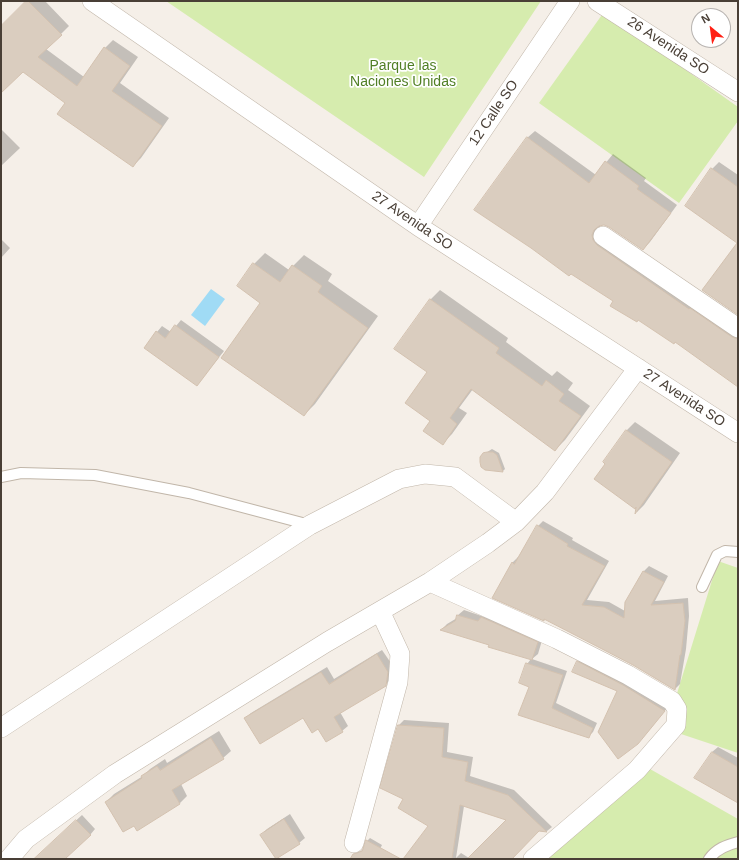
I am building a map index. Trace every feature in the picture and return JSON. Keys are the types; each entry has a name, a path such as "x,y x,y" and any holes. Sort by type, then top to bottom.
{"street":[{"name":"27 Avenida SO","path":"92,1 418,226 738,433"},
{"name":"12 Calle SO","path":"418,226 570,1"},
{"name":"26 Avenida SO","path":"597,1 738,92"},
{"path":"603,236 738,328"},
{"path":"9,859 26,839 115,774 327,642 430,582 488,543 516,522 546,492 638,368"},
{"path":"1,728 310,525 398,479 425,474 455,477 516,522"},
{"path":"430,582 557,639 628,675 672,701 677,709 676,725 637,770 533,859"},
{"path":"354,843 398,682 400,654 380,611"}],"lane":[{"path":"1,477 21,473 95,475 189,492 310,525"},
{"path":"702,587 717,555 725,551 738,552"},
{"path":"709,859 712,854 721,848 738,842"}],"green space":[{"name":"Parque las Naciones Unidas","path":"166,1 541,1 424,177"},
{"path":"604,12 738,107 738,121 679,203 539,103"},
{"path":"718,561 738,568 738,753 666,729"},
{"path":"650,769 738,819 738,859 538,859"}],"water":[{"path":"211,289 225,299 205,326 191,315"}],"building":[{"path":"26,1 28,1 62,35 38,57 77,86 104,47 130,66 112,91 162,126 133,167 57,114 65,103 23,72 1,93 1,26"},
{"path":"527,137 589,183 605,161 639,186 637,189 671,213 643,250 604,225 599,226 594,230 592,235 593,240 597,245 689,309 690,308 732,337 738,339 738,387 675,342 674,344 638,320 637,322 610,306 613,301 571,274 569,276 531,248 474,210"},
{"path":"711,168 738,187 738,315 702,290 737,243 685,206"},
{"path":"253,263 280,282 292,265 322,286 318,292 368,328 304,416 221,358 260,303 237,286"},
{"path":"430,299 499,348 496,353 542,386 546,380 564,394 559,401 581,416 555,451 471,389 450,418 457,424 443,445 423,431 430,421 405,403 427,372 394,349"},
{"path":"175,325 219,357 197,386 144,348 156,331 165,338"},
{"path":"626,430 672,462 635,514 636,507 635,509 594,479 605,464 603,462"},
{"path":"493,452 497,455 503,472 485,470 481,467 480,457 483,453"},
{"path":"537,525 568,544 567,546 605,566 582,605 604,607 624,618 625,602 643,571 664,582 651,605 683,603 685,621 675,690 633,665 544,619 544,621 492,598 512,562 514,564"},
{"path":"457,615 478,621 481,617 538,642 532,660 488,647 489,645 440,630 455,621"},
{"path":"377,654 388,672 386,686 334,717 343,732 326,742 318,729 312,733 303,718 260,744 244,718 321,672 329,684"},
{"path":"577,661 623,685 665,711 638,744 618,759 598,732 617,691 572,672"},
{"path":"526,663 563,675 552,708 593,728 589,738 518,715 529,687 519,683"},
{"path":"398,725 444,728 442,757 468,762 465,781 508,795 547,832 539,831 512,859 467,859 506,820 460,805 452,859 403,859 428,826 398,808 403,799 380,788"},
{"path":"211,738 224,759 172,790 180,804 137,831 134,826 123,832 105,802 142,778 141,776 157,766 160,770"},
{"path":"712,752 738,767 738,803 694,778"},
{"path":"284,819 300,844 276,859 260,835"},
{"path":"76,820 91,835 65,859 34,859"},
{"path":"366,840 401,859 350,859 353,854 362,851"}]}
